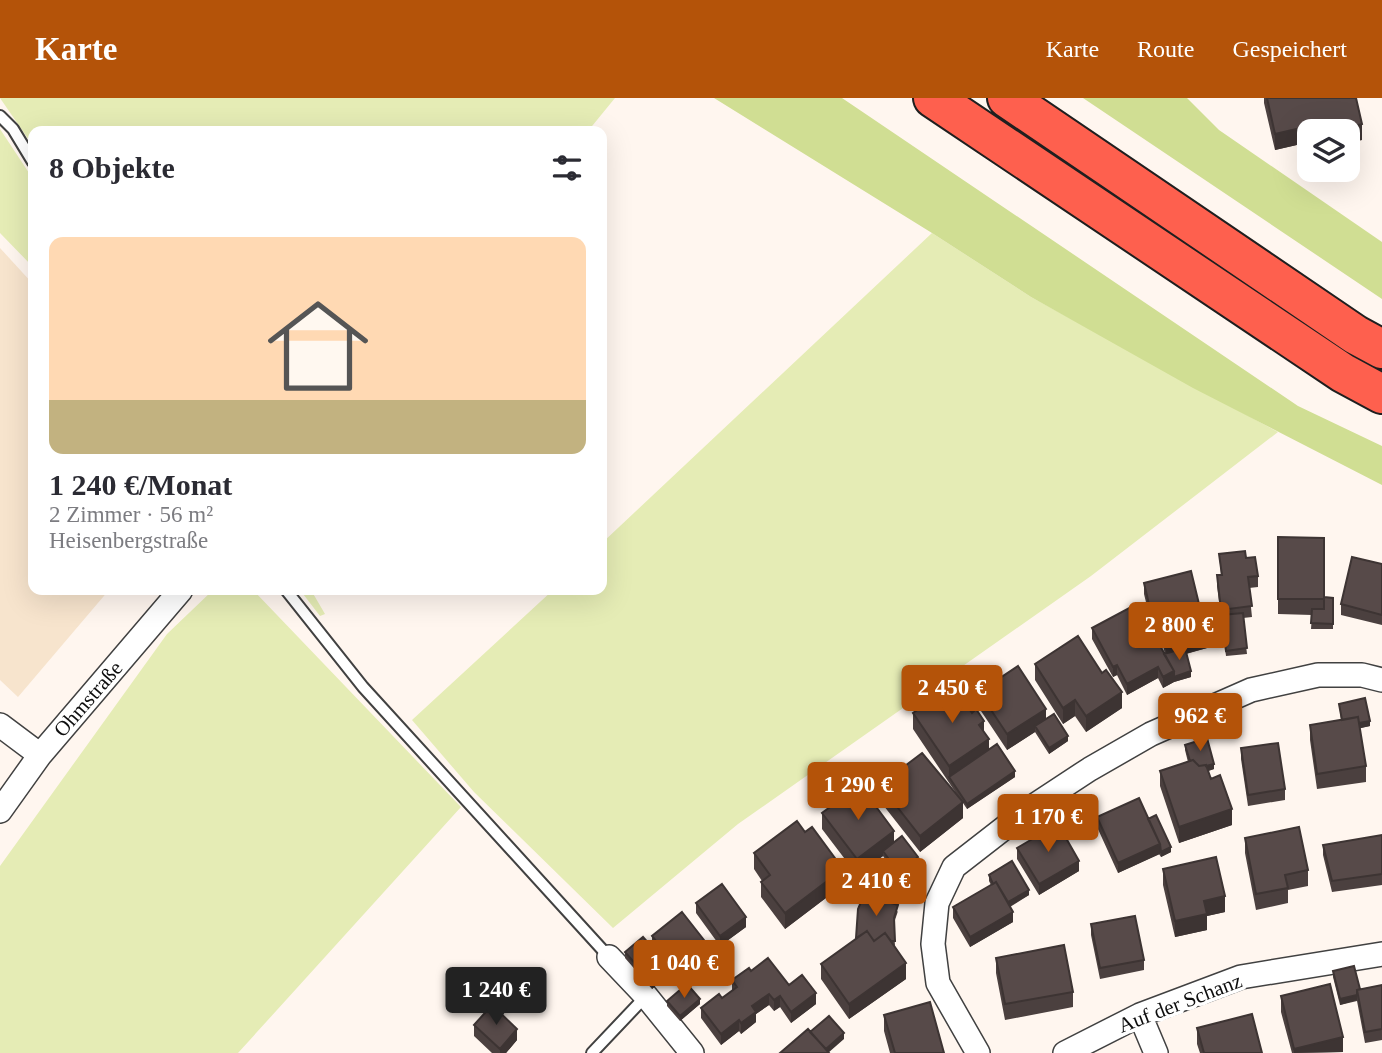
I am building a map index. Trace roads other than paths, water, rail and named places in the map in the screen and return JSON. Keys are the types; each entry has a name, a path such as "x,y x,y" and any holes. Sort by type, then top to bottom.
{"highway":[{"path":"933,98 1343,373 1382,394"},
{"path":"1007,98 1345,327 1382,349"}],"street":[{"name":"Ohmstraße","path":"0,811 40,755 177,595"},
{"path":"978,1053 938,983 933,944 937,902 954,867 1026,811 1090,769 1151,734 1226,701 1251,691 1318,674 1362,675 1382,680"},
{"path":"0,725 40,755"},
{"name":"Auf der Schanz","path":"1065,1053 1140,1015 1241,977 1382,954"},
{"path":"609,957 646,996 692,1053"},
{"path":"1140,1015 1156,1053"}],"lane":[{"path":"0,116 13,129 28,154"},
{"path":"290,595 363,687 609,957"},
{"path":"592,1053 646,996"}]}
